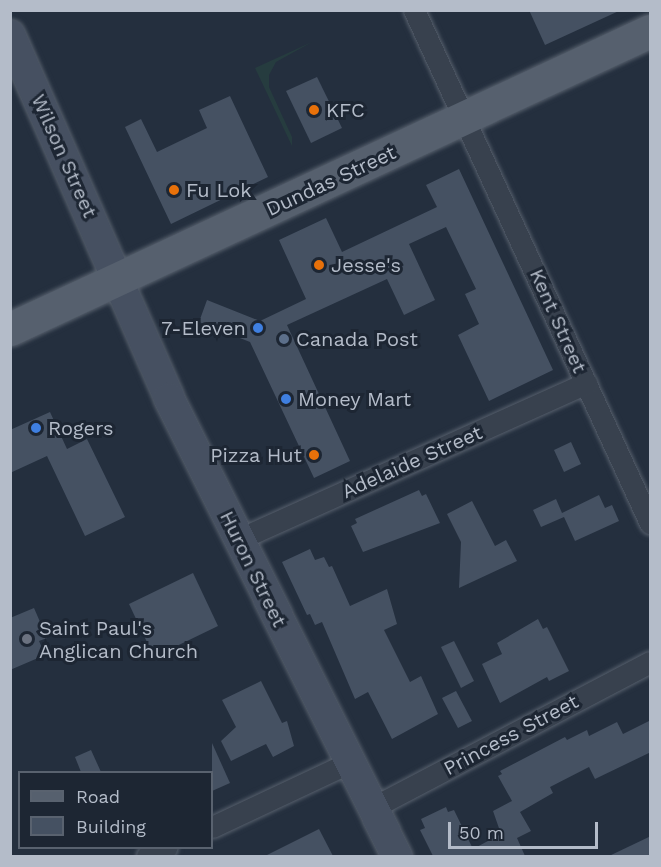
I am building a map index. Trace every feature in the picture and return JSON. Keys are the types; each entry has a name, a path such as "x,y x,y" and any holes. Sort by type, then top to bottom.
{"main road":[{"name":"Dundas Street","path":"10,329 651,31"},
{"name":"Wilson Street","path":"10,35 118,278"},
{"name":"Huron Street","path":"118,278 237,540 397,856"}],"street":[{"name":"Kent Street","path":"414,10 651,523"},
{"name":"Adelaide Street","path":"237,540 586,383"},
{"name":"Princess Street","path":"372,808 651,662"},
{"path":"213,827 348,763"},
{"path":"147,856 164,849"}],"green space":[{"path":"312,42 276,62 269,75 269,87 292,137 292,146 255,68"}],"building":[{"path":"529,10 621,10 545,45"},
{"name":"KFC","path":"317,77 342,128 311,143 286,91"},
{"path":"230,96 268,177 171,224 125,127 141,119 157,152 207,128 199,110"},
{"path":"459,169 553,370 489,401 458,335 479,324 465,294 476,289 446,227 409,244 435,300 404,315 387,279 287,325 350,461 314,478 250,342 199,322 207,300 260,321 306,299 279,240 326,218 342,252 437,207 426,185"},
{"path":"50,412 67,449 87,439 125,517 85,536 47,456 10,473 10,430"},
{"path":"571,442 581,464 564,472 554,450"},
{"path":"419,490 422,496 426,494 440,523 363,552 351,526 357,523 355,519"},
{"path":"599,495 605,508 612,505 619,521 575,541 564,517 541,527 533,510 556,499 562,513"},
{"path":"472,501 495,546 506,540 517,561 459,588 461,542 447,514"},
{"path":"310,549 315,560 324,557 329,567 332,566 350,606 387,589 397,624 384,630 410,682 421,676 438,714 392,739 368,692 355,699 322,622 315,625 310,614 307,615 282,562"},
{"path":"193,573 218,626 154,657 129,604"},
{"name":"Saint Paul's Anglican Church","path":"34,608 47,638 39,641 45,655 10,670 10,618"},
{"path":"538,619 543,629 547,627 569,671 549,681 547,677 500,703 482,664 502,654 497,643"},
{"path":"454,641 474,681 461,688 441,647"},
{"path":"261,681 282,723 287,721 294,746 273,757 266,744 231,761 221,741 236,727 222,700"},
{"path":"456,691 472,721 458,728 442,698"},
{"path":"651,720 651,752 595,779 589,767 550,787 553,793 520,812 531,831 517,838 525,856 433,856 420,830 425,828 421,819 446,807 448,812 454,810 473,849 501,834 493,811 512,801 498,776 502,774 500,771 565,737 567,740 587,730 589,736 617,722 623,734"},
{"path":"212,743 230,783 213,791"},
{"path":"91,750 101,771 81,771 75,757"},
{"path":"319,829 333,856 265,856"},
{"path":"651,836 651,856 609,856"}],"place":[{"name":"KFC","path":"314,110"},
{"name":"Fu Lok","path":"174,190"},
{"name":"Jesse's","path":"319,265"},
{"name":"7-Eleven","path":"258,328"},
{"name":"Canada Post","path":"284,339"},
{"name":"Money Mart","path":"286,399"},
{"name":"Rogers","path":"36,428"},
{"name":"Pizza Hut","path":"314,455"},
{"name":"Saint Paul's Anglican Church","path":"27,639"}]}
